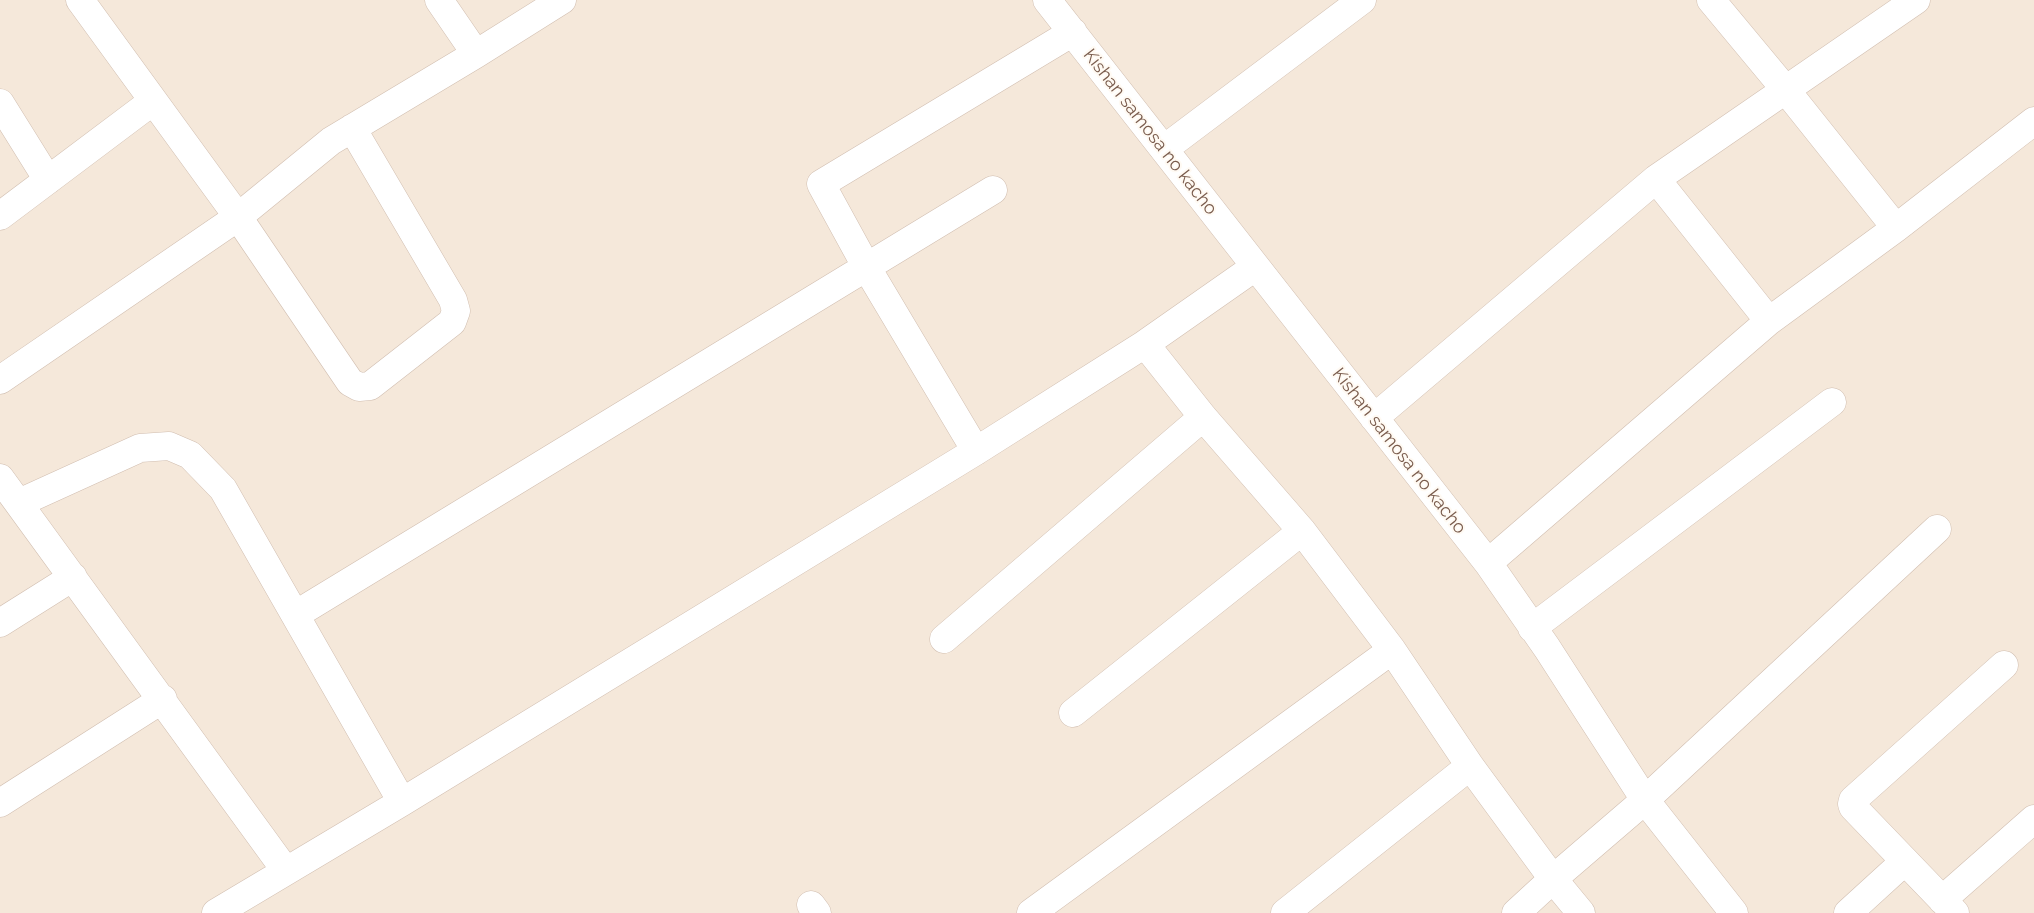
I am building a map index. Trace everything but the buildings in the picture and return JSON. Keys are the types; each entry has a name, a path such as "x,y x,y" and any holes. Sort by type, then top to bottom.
{"street":[{"path":"80,0 238,217 350,382 359,387 370,386 452,322 456,311 453,300 352,128"},
{"path":"439,0 476,54"},
{"path":"0,380 238,217 331,141 562,0"},
{"name":"Kishan samosa no kacho","path":"1047,0 1488,563 1547,648 1646,800 1734,913"},
{"path":"1164,149 1362,0"},
{"path":"1711,0 1896,228"},
{"path":"1374,418 1656,179 1916,0"},
{"path":"976,451 866,268 821,184 1073,32"},
{"path":"0,216 153,101"},
{"path":"0,103 48,180"},
{"path":"1488,563 1769,321 1896,228 2034,121"},
{"path":"1656,179 1769,321"},
{"path":"295,615 993,190"},
{"path":"216,913 402,802 976,451 1144,344 1255,267"},
{"path":"1144,344 1302,531 1392,650 1470,766 1553,879 1581,913"},
{"path":"1532,628 1832,402"},
{"path":"944,638 1204,417"},
{"path":"19,503 140,448 169,446 190,455 223,489 402,802"},
{"path":"0,478 286,871"},
{"path":"1516,913 1646,800 1937,530"},
{"path":"1073,713 1302,531"},
{"path":"0,623 73,576"},
{"path":"1031,913 1392,650"},
{"path":"2004,665 1853,800 1853,807 1949,906 2034,818"},
{"path":"0,803 162,699"},
{"path":"1285,913 1470,766"},
{"path":"1848,913 1905,861"}],"shaded area":[{"path":"0,0 2034,0 2034,913 0,913"}]}
